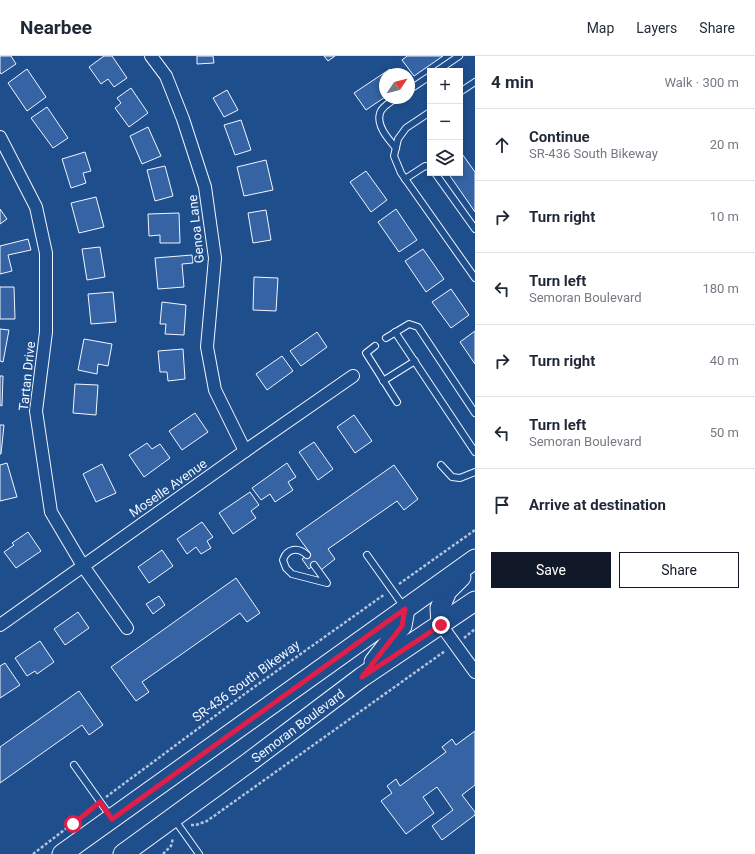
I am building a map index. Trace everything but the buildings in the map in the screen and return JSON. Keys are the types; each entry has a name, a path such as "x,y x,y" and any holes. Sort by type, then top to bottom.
{"main road":[{"path":"62,854 475,558"},
{"path":"441,625 440,608 447,591 475,564"},
{"name":"Semoran Boulevard","path":"123,854 177,824 362,677 441,625 475,600"},
{"path":"362,677 402,626 405,609"}],"street":[{"name":"Genoa Lane","path":"151,56 166,76 183,119 205,187 215,258 207,347 215,390 245,450"},
{"name":"Tartan Drive","path":"1,140 36,207 46,253 46,332 36,412 51,512 83,566 127,628"},
{"name":"Moselle Avenue","path":"0,625 245,450 354,376"},
{"path":"441,625 475,672"}],"lane":[{"path":"441,68 459,56"},
{"path":"415,86 427,78"},
{"path":"463,90 475,82"},
{"path":"388,104 380,113 380,123 386,137 396,148"},
{"path":"427,114 406,128 398,139 394,156 400,173 475,278"},
{"path":"405,179 425,166 427,166"},
{"path":"437,176 475,229"},
{"path":"386,338 409,324 418,327 475,413"},
{"path":"395,332 475,452"},
{"path":"375,346 366,353 397,402"},
{"path":"383,382 415,361"},
{"path":"441,465 452,477 460,478 475,472"},
{"path":"307,555 299,550 290,550 285,554 283,560 286,568 292,574 327,584 314,565"},
{"path":"366,555 405,609"},
{"path":"74,765 112,819"},
{"path":"177,824 199,854"}],"path":[{"name":"SR-436 South Bikeway","path":"33,854 250,690 475,530"},
{"path":"163,854 171,846 177,824 196,825 207,821 475,629"}],"route":[{"path":"73,824 100,802 112,819 405,609 402,626 396,636 362,677 441,625"}]}
